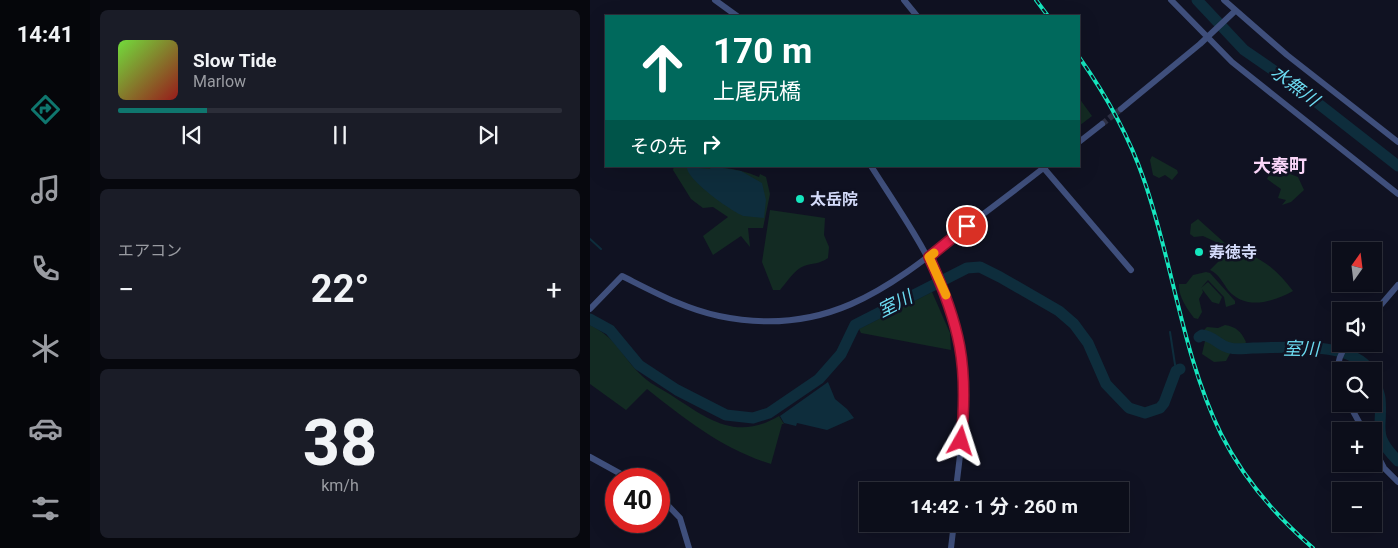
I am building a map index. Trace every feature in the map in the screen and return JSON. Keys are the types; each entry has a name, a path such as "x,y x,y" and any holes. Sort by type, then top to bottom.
{"street":[{"path":"715,0 736,15"},
{"path":"904,0 917,15"},
{"path":"1172,0 1245,73 1398,194"},
{"path":"1224,0 1233,12 1398,142"},
{"path":"1121,109 1209,36 1233,12"},
{"path":"1080,141 1102,124"},
{"path":"871,167 929,257 944,291 959,335 965,378 964,411 957,482"},
{"path":"590,310 622,276 674,302 719,316 757,322 799,319 841,309 871,296 929,257 1044,167 1131,270"},
{"path":"1382,305 1398,286"},
{"path":"590,457 610,468"},
{"path":"1382,464 1398,482"},
{"path":"670,508 680,518 689,548"},
{"path":"951,548 953,532"}],"green space":[{"path":"1080,99 1092,116 1080,125"},
{"path":"1152,156 1177,170 1178,173 1172,180 1165,175 1159,178 1153,175 1150,160"},
{"path":"674,167 718,167 738,170 759,177 760,174 766,177 770,194 763,228 748,228 750,247 741,236 713,255 703,236 728,217 713,207 703,208 691,199 673,170"},
{"path":"1290,174 1298,177 1304,190 1291,202 1282,205 1286,200 1278,198 1281,189 1267,179 1269,175 1280,177"},
{"path":"770,210 825,218 824,235 829,247 828,258 800,268 780,290 773,290 762,262"},
{"path":"1198,219 1227,245 1225,252 1220,251 1218,243 1203,236 1194,237 1190,234 1191,224"},
{"path":"1231,249 1250,255 1266,264 1293,291 1276,299 1259,302 1242,300 1235,296 1218,276 1210,270"},
{"path":"1210,273 1235,301 1235,304 1226,307 1224,297 1208,280 1201,288 1208,282 1222,297 1219,304 1212,302 1202,289 1203,292 1199,299 1202,312 1198,319 1194,318 1184,302 1179,284 1186,284 1193,275"},
{"path":"932,292 950,333 951,350 861,333 859,329"},
{"path":"590,325 606,335 647,380 712,420 737,427 750,427 779,416 784,424 782,424 771,464 753,458 721,442 676,412 647,389 626,410 590,384"},
{"path":"1225,325 1238,330 1246,342 1243,347 1233,348 1226,361 1214,362 1202,354 1205,341 1204,330 1207,327 1218,328"}],"water":[{"path":"687,167 710,169 711,167 717,167 741,171 762,183 766,200 764,218 744,216 730,208 701,187"},
{"path":"828,382 835,399 854,418 827,430 797,423 796,426 784,423 780,416"}],"waterway":[{"name":"水無川","path":"1197,0 1244,50 1292,83 1398,166"},
{"path":"590,239 601,249"},
{"name":"室川","path":"590,319 610,330 639,365 677,390 726,415 753,418 769,413 819,379 841,354 855,325 967,268 980,267 1059,311 1074,324 1088,343 1106,384 1129,408 1145,413 1160,408 1164,403 1176,371 1180,369"},
{"path":"1170,332 1176,371"},
{"name":"室川","path":"1199,337 1202,335 1206,336 1233,349 1299,347 1333,350 1348,354 1362,362"},
{"name":"室川","path":"1381,412 1381,438 1398,461"}],"tunnel":[{"path":"1102,124 1121,109"}],"railway":[{"path":"1036,0 1047,15"},
{"path":"1080,59 1116,116 1138,164 1163,243 1187,340 1208,404 1221,434 1239,466 1261,496 1313,548"}],"slow traffic":[{"path":"934,253 929,257 946,295"}],"place":[{"name":"太岳院","path":"800,199"},
{"name":"寿徳寺","path":"1199,252"}],"district":[{"name":"大秦町","path":"1280,166"}],"route":[{"path":"961,441 965,399 962,352 952,312 929,257 967,226"}]}
